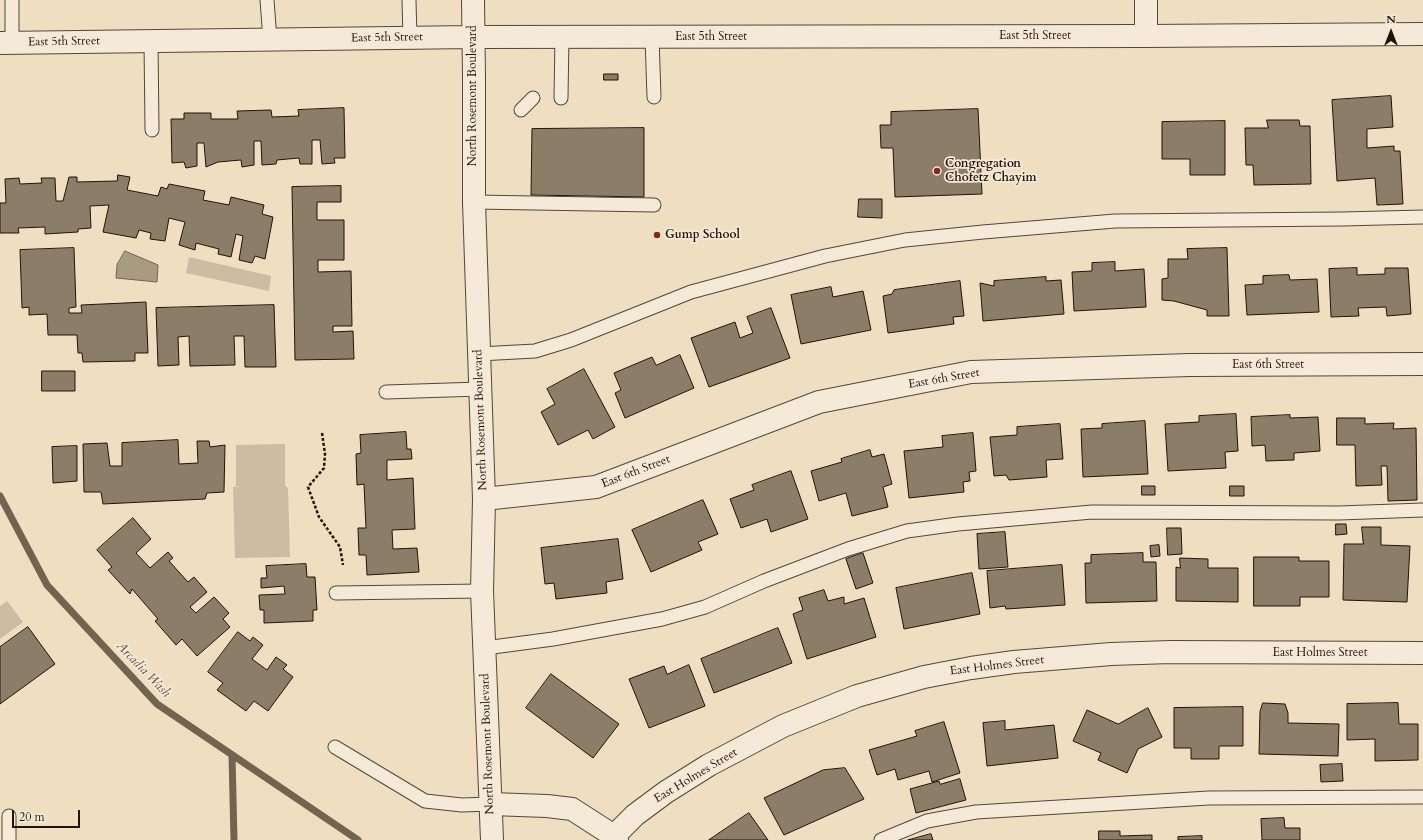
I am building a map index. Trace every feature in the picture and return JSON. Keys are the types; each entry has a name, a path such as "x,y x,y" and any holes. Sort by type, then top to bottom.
{"street":[{"name":"North Rosemont Boulevard","path":"473,0 474,202 484,499 482,591 492,840"},
{"path":"1146,0 1146,36"},
{"name":"East 5th Street","path":"6,43 473,37 1423,34"},
{"name":"East 6th Street","path":"484,499 596,487 819,402 971,372 1190,365 1423,364"},
{"name":"East Holmes Street","path":"615,838 635,815 666,792 709,765 783,726 857,696 924,677 1014,662 1111,654 1171,652 1423,653"},
{"path":"491,804 547,806 572,809 615,838"}],"lane":[{"path":"6,43 12,0"},
{"path":"267,0 270,40"},
{"path":"409,0 410,38"},
{"path":"561,98 562,37"},
{"path":"652,37 654,97"},
{"path":"151,41 152,130"},
{"path":"521,110 532,98"},
{"path":"474,202 654,205"},
{"path":"479,354 535,351 571,340 691,292 825,256 905,240 1115,221 1342,219 1423,216"},
{"path":"386,392 480,389"},
{"path":"485,648 553,639 662,619 705,607 764,581 848,549 907,531 958,524 1092,512 1339,513 1423,510"},
{"path":"336,593 482,591"},
{"path":"335,747 425,802 462,805 491,804"},
{"path":"881,840 927,821 976,812 1209,798 1423,797"},
{"path":"9,816 9,840"}],"path":[{"path":"322,433 325,454 324,468 308,487 319,517 340,547 343,565"}],"shaded area":[{"path":"125,251 158,265 157,282 116,278 117,265"},
{"path":"189,257 271,276 269,291 186,273"},
{"path":"285,444 285,485 288,488 290,557 235,558 233,487 242,486 236,486 236,445"},
{"path":"7,601 23,622 0,639 0,606"}],"building":[{"path":"604,74 618,74 618,80 604,80"},
{"path":"1391,96 1393,127 1367,129 1367,148 1394,146 1394,151 1400,151 1403,204 1377,205 1375,178 1337,181 1332,100"},
{"path":"344,108 345,158 334,158 335,163 322,164 320,140 312,140 312,164 300,164 299,158 277,160 276,164 262,165 261,141 254,141 254,165 242,167 241,160 218,162 206,167 204,143 197,143 197,166 186,168 184,162 172,163 171,119 184,119 184,113 211,113 211,119 238,119 237,111 271,110 272,117 299,116 298,110"},
{"name":"Congregation Chofetz Chayim","path":"978,109 982,194 895,197 893,148 881,148 880,125 891,125 891,112"},
{"path":"1267,120 1299,120 1300,126 1310,126 1311,184 1254,185 1253,165 1246,165 1245,128 1268,128"},
{"path":"1225,121 1225,175 1190,175 1190,159 1162,159 1162,122"},
{"path":"644,128 644,197 531,195 532,129"},
{"path":"118,175 130,177 127,190 158,196 161,187 167,189 169,184 205,191 203,200 229,205 231,197 264,205 262,214 273,217 265,259 255,256 252,263 239,260 243,236 236,234 231,257 218,254 219,249 196,243 195,250 179,245 185,222 169,218 165,241 150,239 151,233 139,230 136,238 103,232 109,205 90,206 91,228 78,229 78,232 45,234 45,227 18,228 19,233 0,233 0,203 6,203 5,179 19,178 20,184 42,183 41,178 55,178 56,201 63,201 69,177 77,177 77,182 117,181"},
{"path":"341,186 341,202 317,202 317,220 344,220 344,260 318,260 318,272 351,271 352,326 333,326 333,332 353,331 354,359 295,360 292,187"},
{"path":"859,199 882,199 882,218 858,217"},
{"path":"74,248 76,307 69,308 69,313 82,313 81,305 146,302 148,353 135,353 135,361 83,362 82,353 78,353 77,335 48,335 47,314 29,315 29,307 22,308 20,250"},
{"path":"1227,248 1229,316 1207,316 1207,310 1174,301 1162,300 1162,279 1168,278 1168,259 1188,259 1187,249"},
{"path":"1115,262 1115,271 1144,269 1146,307 1074,311 1072,272 1092,271 1092,263"},
{"path":"1357,268 1357,275 1385,274 1385,268 1408,268 1411,314 1387,316 1386,307 1358,308 1359,316 1331,317 1329,269"},
{"path":"1289,275 1290,280 1317,279 1319,312 1247,315 1245,285 1263,284 1263,276"},
{"path":"1046,277 1046,281 1061,280 1064,314 983,321 980,283 994,286 994,281"},
{"path":"960,281 964,316 953,317 954,324 888,333 883,296 892,294 894,290"},
{"path":"831,287 833,297 863,291 871,330 801,344 791,295"},
{"path":"274,305 276,367 245,367 244,336 234,336 235,365 190,366 189,336 178,337 179,365 158,366 156,308"},
{"path":"771,308 790,358 709,387 691,338 735,322 740,338 753,333 747,317"},
{"path":"680,355 694,388 625,418 615,393 621,390 614,373 652,357 656,365"},
{"path":"584,369 615,427 593,439 588,430 558,445 541,412 555,404 547,389"},
{"path":"42,371 75,371 75,391 42,391"},
{"path":"1236,414 1238,451 1225,452 1226,468 1168,471 1165,424 1199,422 1199,416"},
{"path":"1290,415 1290,418 1318,417 1320,451 1294,453 1294,460 1266,461 1265,445 1252,446 1251,417"},
{"path":"1337,418 1365,418 1365,424 1394,423 1393,429 1416,428 1417,500 1388,501 1387,466 1381,466 1382,485 1356,486 1355,445 1337,445"},
{"path":"1145,421 1148,474 1083,477 1081,429 1102,428 1102,424"},
{"path":"1060,424 1063,459 1046,460 1047,477 1009,480 1006,475 994,476 990,437 1017,435 1017,427"},
{"path":"406,432 407,449 411,449 412,459 387,460 387,480 413,478 415,529 392,530 393,549 417,548 419,572 367,575 366,555 359,555 358,528 366,528 364,484 357,485 356,454 361,453 360,435"},
{"path":"973,433 976,471 969,472 970,481 963,482 964,492 909,498 904,451 943,447 942,436"},
{"path":"178,440 179,464 198,463 197,441 209,441 210,447 225,445 224,492 207,493 205,499 103,504 101,492 84,492 83,444 107,443 110,466 122,466 122,443"},
{"path":"77,446 77,481 53,483 52,447"},
{"path":"870,450 872,457 884,454 892,484 883,487 888,507 852,516 846,493 819,501 811,471 842,462 841,459"},
{"path":"791,471 808,519 771,532 767,519 741,528 730,499 754,490 752,485"},
{"path":"1142,486 1155,486 1155,495 1142,495"},
{"path":"1230,486 1244,486 1244,496 1230,496"},
{"path":"703,500 718,534 698,542 702,550 651,572 632,530"},
{"path":"133,518 151,539 136,553 150,568 168,552 173,558 169,561 188,582 194,577 207,592 190,607 196,613 214,597 229,613 223,619 230,627 197,656 182,639 176,645 155,621 158,619 132,589 130,594 108,570 112,567 97,550"},
{"path":"1336,524 1346,524 1347,534 1336,535"},
{"path":"1362,527 1381,527 1381,545 1410,546 1407,602 1343,600 1344,544 1363,544"},
{"path":"1167,528 1181,528 1182,554 1168,555"},
{"path":"1005,532 1008,567 979,569 977,534"},
{"path":"618,539 623,579 606,582 607,593 556,599 554,583 545,584 541,548"},
{"path":"1159,545 1160,556 1151,557 1150,546"},
{"path":"863,553 873,583 856,589 846,559"},
{"path":"1143,553 1143,562 1156,562 1157,601 1086,603 1085,563 1091,563 1091,555"},
{"path":"1254,557 1299,557 1299,561 1329,561 1329,597 1300,597 1300,606 1254,606"},
{"path":"1180,558 1208,559 1208,568 1238,568 1238,602 1176,601 1176,567 1180,568"},
{"path":"306,564 307,577 315,577 317,610 313,610 313,621 264,623 264,610 260,610 259,595 285,594 284,586 261,588 261,578 267,578 266,566"},
{"path":"1062,565 1065,605 1006,609 1005,606 990,608 987,571"},
{"path":"972,573 980,614 904,629 896,588"},
{"path":"824,590 828,601 844,597 844,604 864,598 876,637 807,659 793,614 803,610 799,598"},
{"path":"28,627 55,664 0,704 0,647"},
{"path":"778,628 792,663 714,693 701,659"},
{"path":"238,632 250,641 253,637 263,645 252,659 267,670 276,657 287,665 283,669 293,677 268,711 254,701 246,711 217,690 223,683 208,672"},
{"path":"689,665 705,706 649,728 629,679 664,666 667,674"},
{"path":"551,674 619,724 593,758 526,708"},
{"path":"1263,703 1285,704 1288,713 1288,723 1339,724 1338,756 1259,754 1260,712"},
{"path":"1398,703 1399,724 1418,724 1418,760 1375,761 1375,739 1347,740 1347,704"},
{"path":"1243,707 1243,746 1219,746 1219,759 1191,759 1191,748 1174,748 1174,708"},
{"path":"1148,708 1162,737 1138,749 1127,773 1098,760 1101,753 1073,741 1087,710 1118,724"},
{"path":"1005,721 1005,730 1054,725 1058,758 987,766 983,723"},
{"path":"944,722 960,773 932,782 929,771 898,780 895,769 877,775 869,750 917,736 915,731"},
{"path":"1342,764 1343,781 1321,782 1320,765"},
{"path":"845,768 864,799 784,835 764,798 823,770"},
{"path":"960,779 966,800 916,813 910,789 939,781 940,784"},
{"path":"749,813 768,840 709,840"},
{"path":"1284,818 1285,828 1300,828 1300,840 1262,840 1261,819"},
{"path":"1099,831 1120,831 1120,836 1152,835 1152,840 1099,840"},
{"path":"931,834 933,840 908,840"},
{"path":"1202,836 1202,840 1178,840 1178,837"}],"waterway":[{"name":"Arcadia Wash","path":"0,496 47,585 157,704 358,840"},
{"path":"232,755 234,840"}],"place":[{"name":"Congregation Chofetz Chayim","path":"937,171"},
{"name":"Gump School","path":"657,235"}]}
